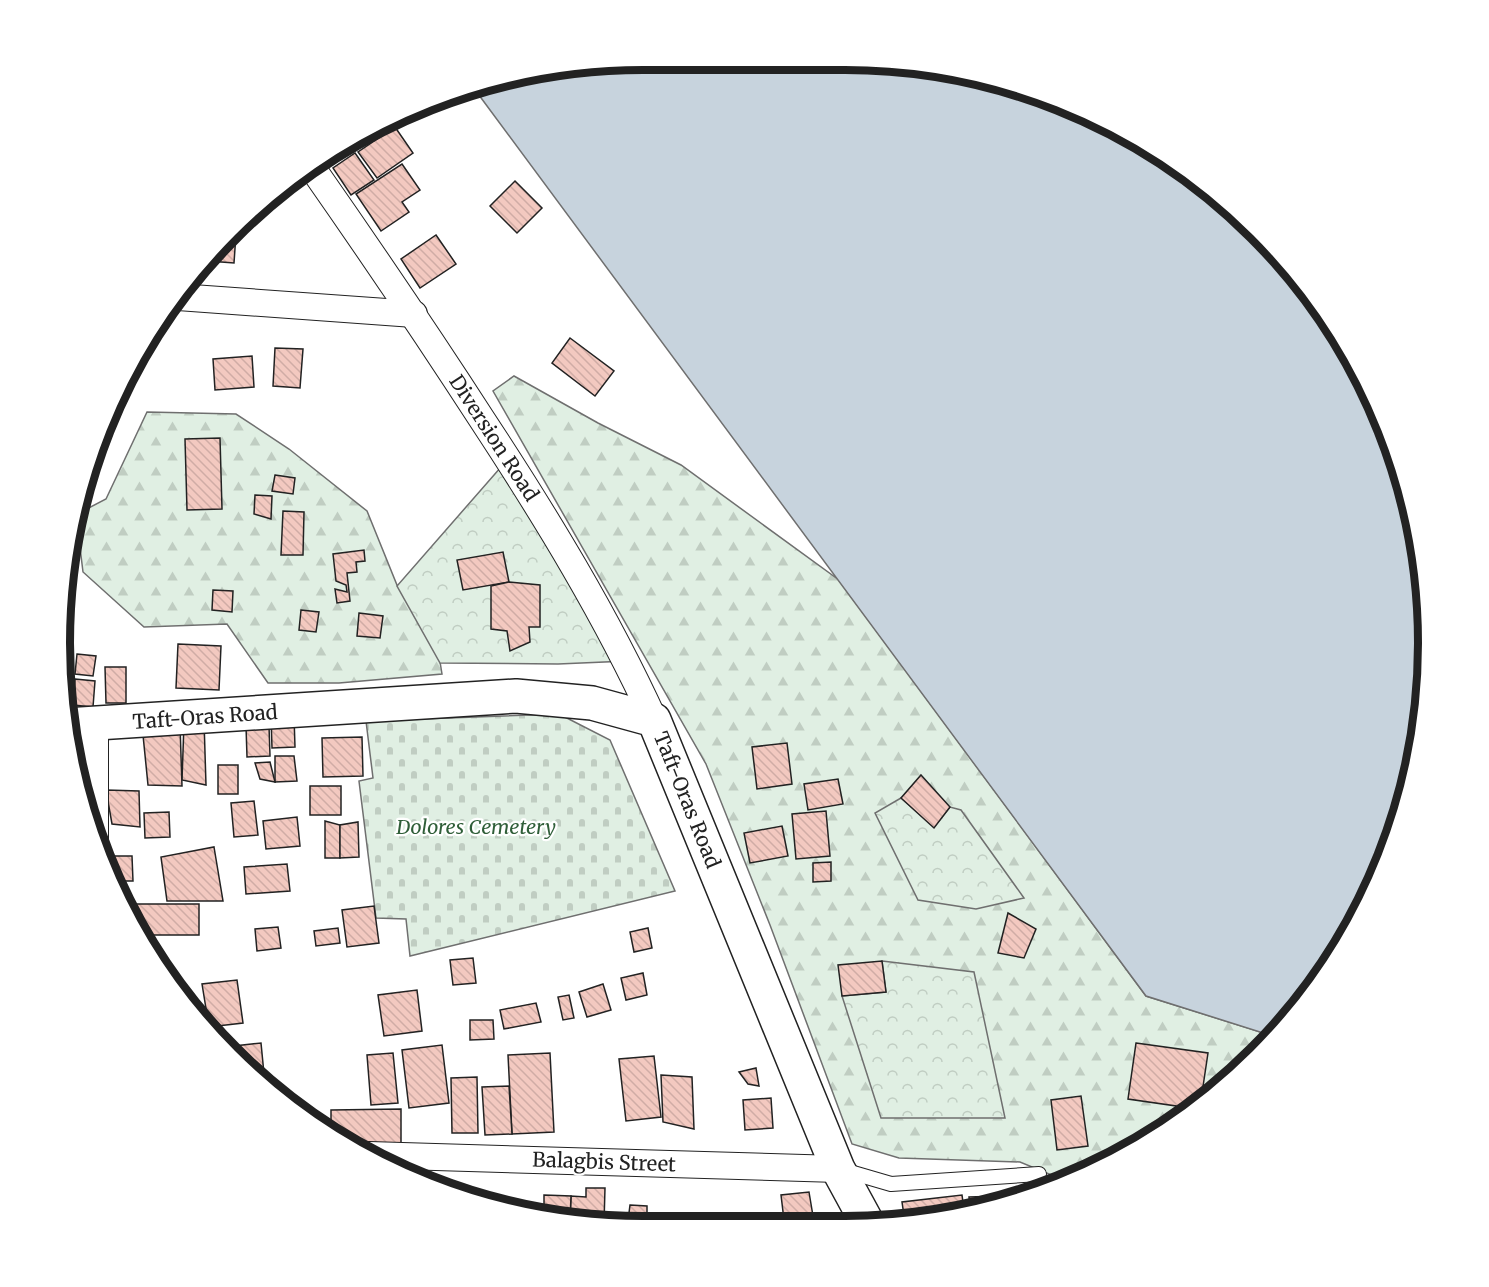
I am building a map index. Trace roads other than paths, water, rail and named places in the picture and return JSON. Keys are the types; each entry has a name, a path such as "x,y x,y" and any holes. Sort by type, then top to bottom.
{"main road":[{"name":"Taft-Oras Road","path":"81,724 516,696 592,703 654,720 838,1169 863,1216"}],"street":[{"name":"Diversion Road","path":"316,174 414,314 547,520 627,661 654,720"},
{"path":"187,298 414,314"},
{"path":"81,724 87,779"},
{"name":"Balagbis Street","path":"387,1156 838,1169"}],"lane":[{"path":"838,1169 891,1184 1039,1174"}],"park label":[{"name":"Dolores Cemetery","path":"476,827"}]}
